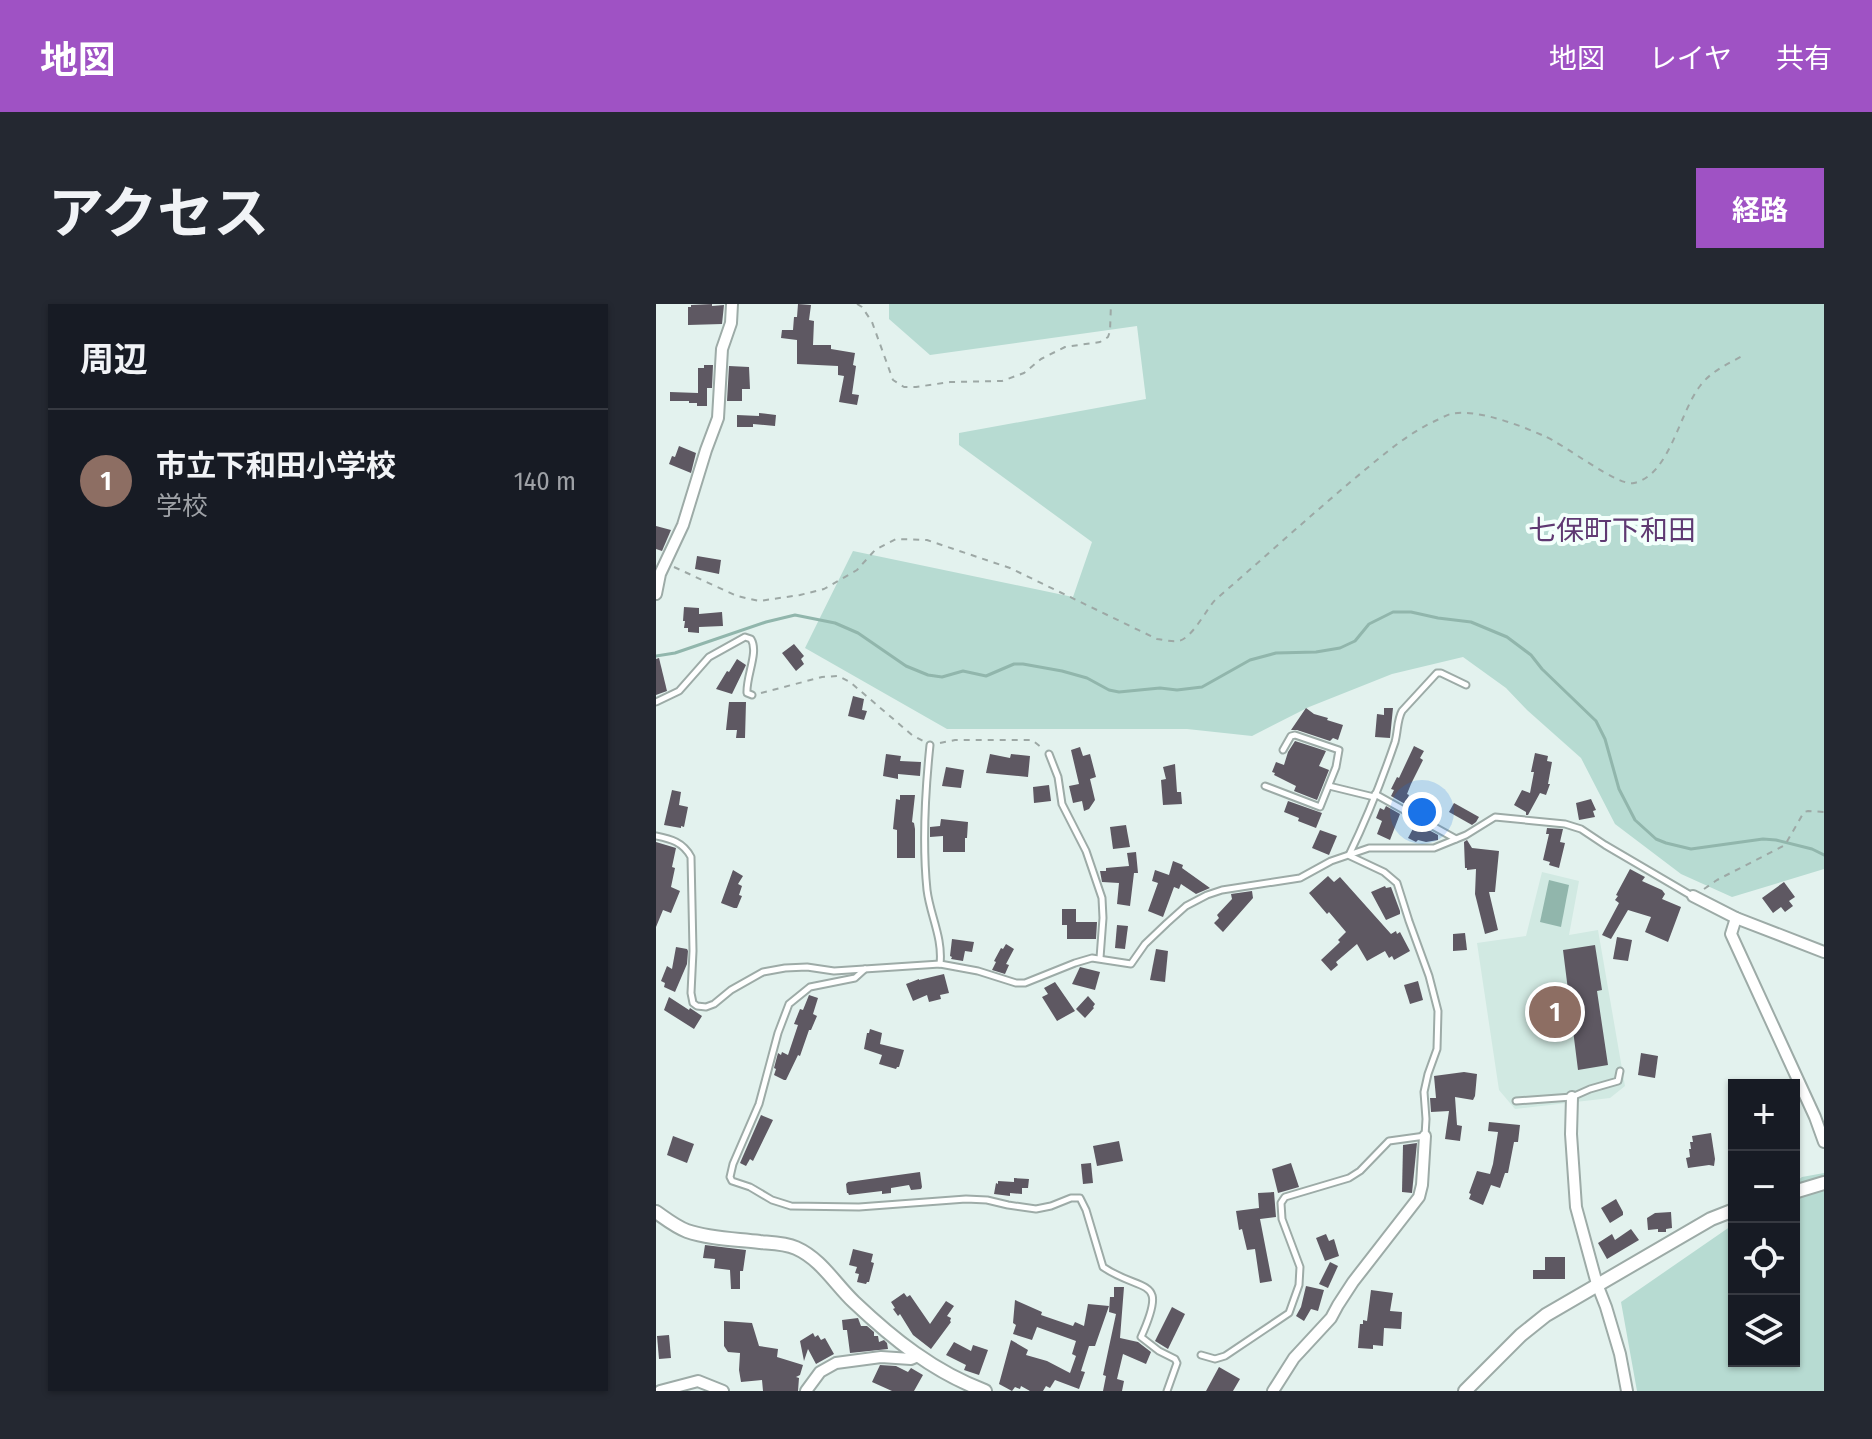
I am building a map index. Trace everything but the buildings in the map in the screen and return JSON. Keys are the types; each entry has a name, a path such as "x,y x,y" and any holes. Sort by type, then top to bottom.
{"street":[{"path":"656,594 660,574 683,525 719,415 722,349 731,323 732,304"},
{"path":"1693,896 1736,918 1824,952"},
{"path":"1736,918 1731,934 1824,1142"},
{"path":"1572,1097 1576,1207 1620,1354 1627,1391"},
{"path":"1273,1391 1294,1358 1331,1318 1353,1282 1419,1197 1425,1136"},
{"path":"1800,1190 1824,1183"},
{"path":"656,1212 674,1225 694,1233 798,1249 812,1258 851,1299 918,1356 985,1391"},
{"path":"1465,1391 1536,1322 1559,1306 1711,1219 1728,1212"},
{"path":"806,1391 820,1372 836,1363 918,1356"},
{"path":"660,1391 698,1381 723,1391"}],"lane":[{"path":"656,702 679,691 709,657 745,637 751,639 755,648 747,680 747,693 752,695"},
{"path":"1349,856 1375,796 1402,711 1437,673 1466,685"},
{"path":"1265,786 1320,807 1336,767 1339,750 1295,735 1291,736 1283,750"},
{"path":"930,745 925,792 926,866 928,900 941,947 940,964"},
{"path":"1049,754 1058,777 1062,804 1086,851 1102,898 1100,958"},
{"path":"1329,786 1375,796 1457,840"},
{"path":"656,836 672,839 685,847 691,857 691,993 693,1003 706,1007 763,972 778,969 807,967 834,971 940,964 1025,983 1075,963 1100,958 1131,964 1145,944 1167,923 1186,906 1207,895 1300,878 1331,861 1369,848 1434,848 1457,840 1495,817 1565,824 1581,829 1693,896"},
{"path":"1201,1355 1215,1359 1225,1356 1289,1313 1301,1276 1282,1219 1281,1203 1285,1197 1349,1178 1389,1141 1425,1136 1424,1092 1437,1049 1437,1003 1397,883 1384,872 1349,856"},
{"path":"865,968 855,978 810,987 789,1004 759,1104 733,1164 732,1181 791,1206 859,1207 966,1199 1036,1209 1080,1198 1103,1267 1145,1287 1152,1295 1154,1304 1141,1337 1177,1363 1167,1391"},
{"path":"1516,1101 1572,1097 1618,1081 1620,1071"}],"path":[{"path":"857,304 872,322 893,380 904,387 916,387 950,382 1002,381 1024,373 1041,359 1065,347 1100,342 1108,337 1110,331 1111,304"},
{"path":"665,563 724,591 759,601 824,589 857,570 875,550 896,539 927,540 1010,568 1157,639 1178,641 1185,639 1215,600 1318,508 1395,445 1423,427 1452,414 1513,422 1558,442 1618,481 1633,484 1655,473 1685,409 1700,386 1714,371 1744,355"},
{"path":"752,695 822,677 838,676 850,682 912,735 930,745 955,740 1032,740 1049,754"},
{"path":"1693,896 1785,845 1804,812 1824,812"}],"shaded area":[{"path":"889,304 1824,304 1824,869 1732,897 1681,874 1615,824 1581,758 1506,688 1463,657 1392,674 1309,707 1252,736 1187,729 947,729 805,648 853,551 1073,597 1092,542 959,445 959,433 1146,399 1137,326 930,355 889,319"},
{"path":"1542,872 1579,881 1569,935 1598,930 1625,1086 1610,1098 1515,1109 1499,1090 1477,943 1526,936"},
{"path":"1549,880 1569,885 1561,927 1540,922"},
{"path":"1824,1173 1824,1391 1637,1391 1621,1302 1728,1228 1728,1367 1800,1367 1802,1177"}],"waterway":[{"path":"656,656 675,653 795,615 835,623 858,633 906,666 928,675 942,677 963,671 986,676 1014,664 1023,664 1087,678 1119,692 1160,688 1177,690 1202,687 1250,660 1276,653 1340,648 1355,641 1369,624 1393,612 1471,622 1507,637 1531,655 1596,721 1605,739 1619,789 1635,820 1656,839 1691,849 1776,840 1824,855"}],"place":[{"name":"市立下和田小学校","path":"1555,1012"}],"district":[{"name":"七保町下和田","path":"1612,530"}]}
